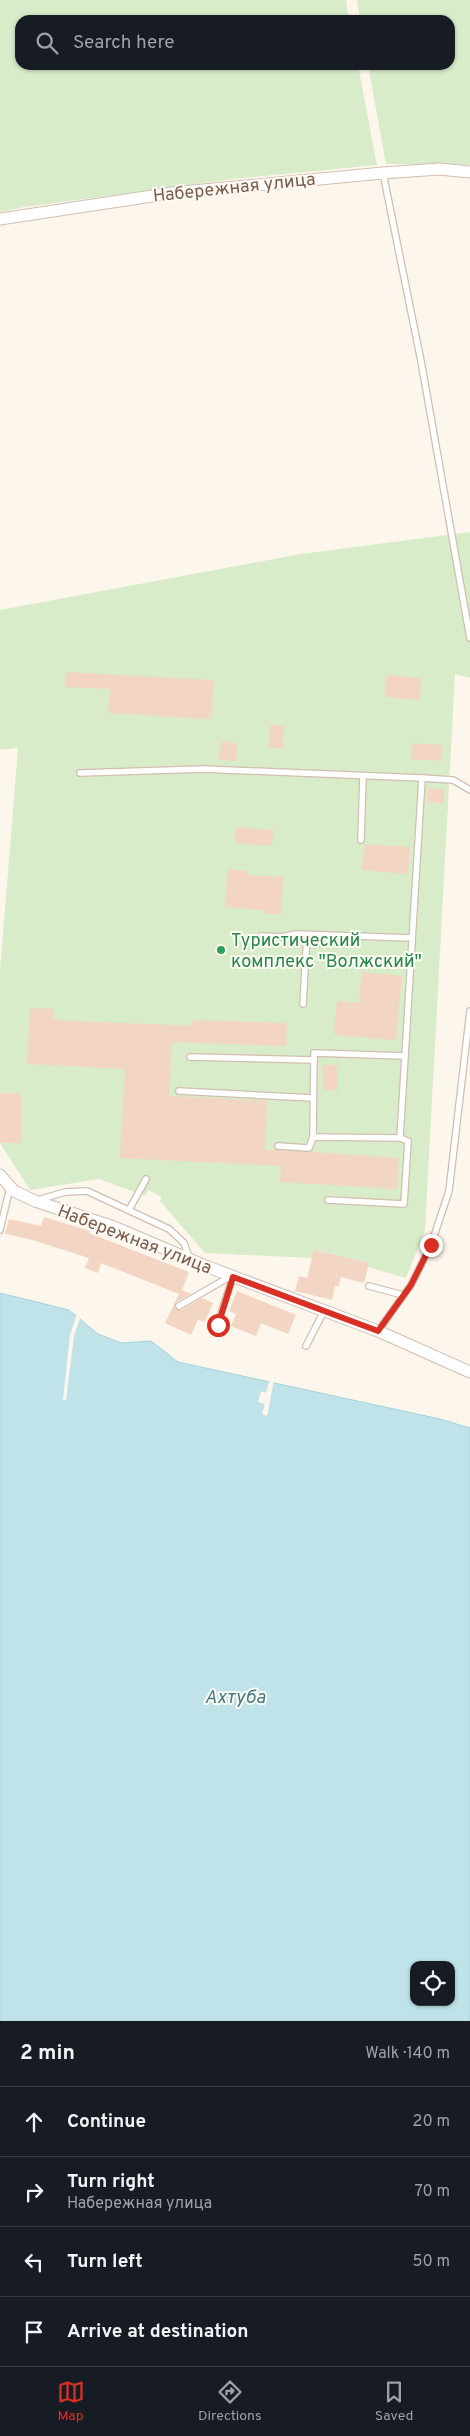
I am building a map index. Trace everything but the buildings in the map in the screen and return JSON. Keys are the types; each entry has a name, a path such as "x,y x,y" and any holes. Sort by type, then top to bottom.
{"street":[{"name":"Набережная улица","path":"0,218 172,193 383,172 440,169 470,172"},
{"name":"Набережная улица","path":"0,1176 14,1191 35,1201 114,1228 232,1276 378,1331 470,1372"}],"lane":[{"path":"383,172 422,361 470,638"},
{"path":"80,773 204,769 422,778 453,780 470,790"},
{"path":"361,840 363,776"},
{"path":"400,1138 422,778"},
{"path":"260,936 307,935 412,938"},
{"path":"303,1004 307,935"},
{"path":"378,1331 411,1285 431,1245 449,1192 470,1011"},
{"path":"278,1146 309,1148 313,1137 314,1053 405,1056"},
{"path":"190,1057 314,1060"},
{"path":"179,1090 313,1098"},
{"path":"313,1137 400,1138 408,1141 404,1204 328,1200"},
{"path":"128,1210 146,1179"},
{"path":"0,1230 10,1187"},
{"path":"35,1201 65,1192 87,1191 169,1229 184,1244 189,1259"},
{"path":"179,1306 232,1276"},
{"path":"218,1325 232,1276"},
{"path":"369,1286 403,1295"},
{"path":"306,1346 324,1311"}],"green space":[{"path":"0,0 346,0 348,15 15,15 15,70 359,70 377,165 234,179 24,207 0,212"},
{"path":"357,0 470,0 470,165 386,164 369,70 455,70 455,15 359,15"},
{"name":"Туристический комплекс \"Волжский\"","path":"470,532 470,678 455,674 425,1230 406,1278 368,1267 369,1263 315,1250 312,1258 205,1253 160,1201 162,1197 148,1190 145,1196 99,1179 30,1190 0,1143 0,971 18,748 0,750 0,610 301,554"}],"water":[{"name":"Ахтуба","path":"0,1293 69,1310 98,1334 121,1343 151,1341 178,1362 440,1419 470,1428 470,2021 0,2021"}],"pier":[{"path":"77,1313 81,1316 74,1336 66,1400 63,1400 70,1335"},
{"path":"270,1379 274,1380 267,1416 262,1414 265,1404 258,1402 261,1391 266,1393"}],"place":[{"name":"Туристический комплекс \"Волжский\"","path":"221,950"}],"route":[{"path":"218,1325 233,1277 378,1331 411,1285 431,1245"}]}
